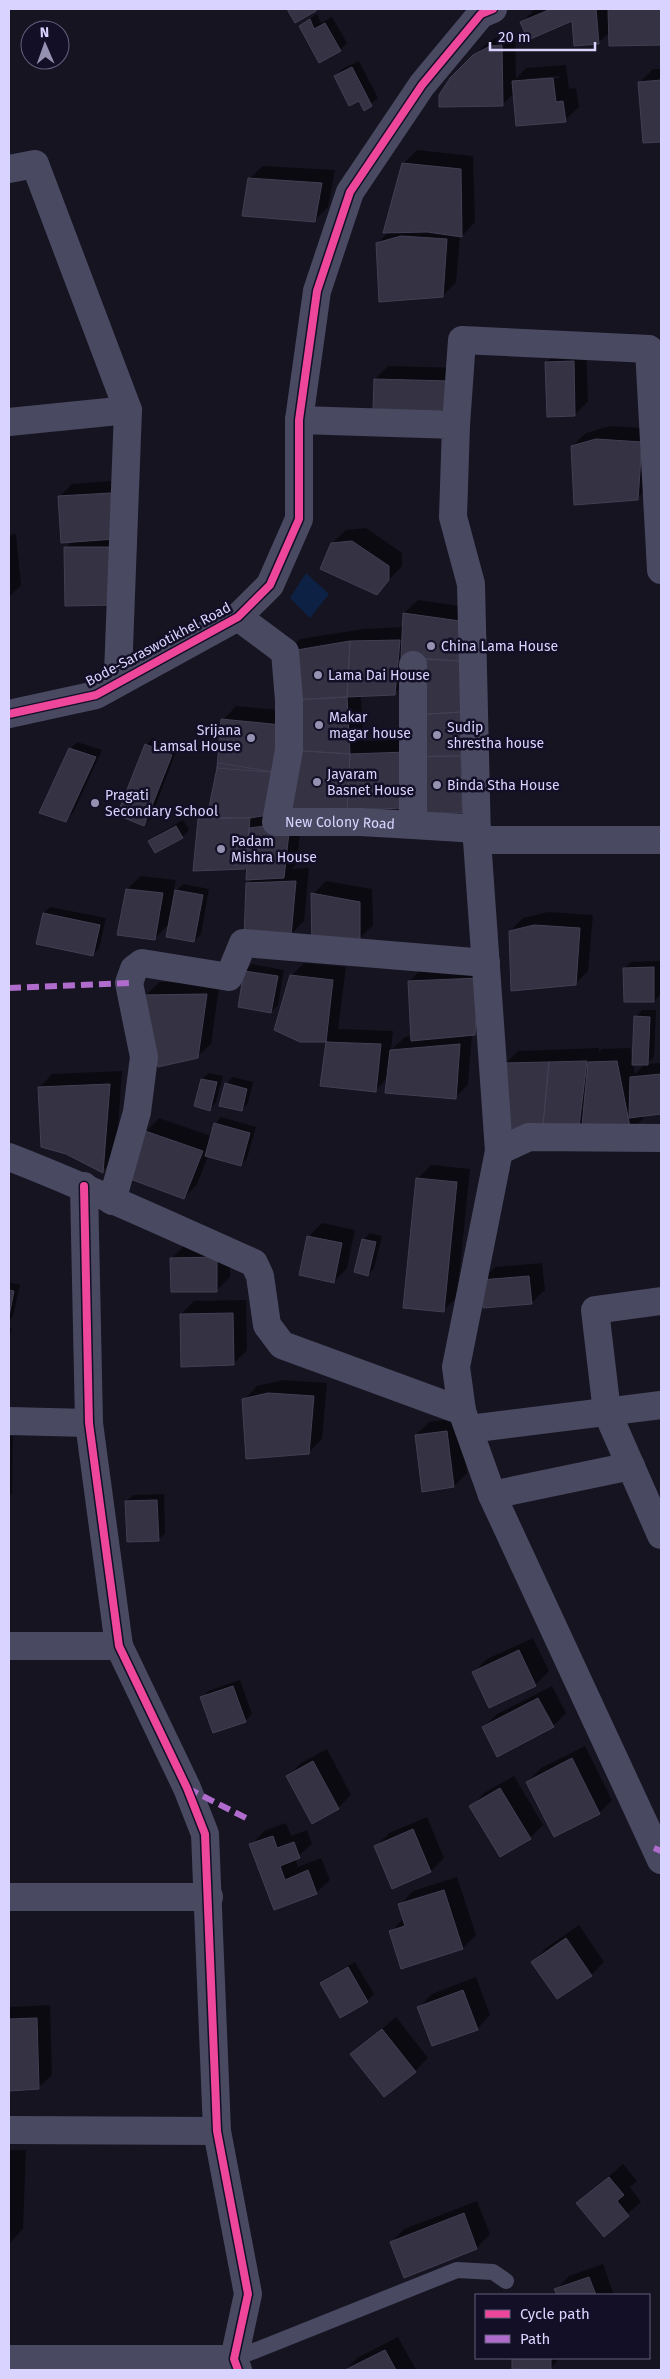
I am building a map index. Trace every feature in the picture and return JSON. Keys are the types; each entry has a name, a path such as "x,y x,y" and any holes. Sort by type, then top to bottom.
{"street":[{"name":"Bode-Saraswotikhel Road","path":"9,714 96,695 238,617 270,584 299,518 299,420 317,291 350,192 422,84 485,10"},
{"path":"9,169 35,164 128,410 118,674"},
{"path":"661,570 661,532 649,349 462,340 456,425 453,517 471,584 477,835 499,1151 456,1367 466,1420 492,1495 661,1860"},
{"path":"9,422 128,410"},
{"path":"299,420 456,425"},
{"name":"New Colony Road","path":"238,617 285,652 289,700 289,750 266,820 276,822 360,822 413,825 413,665"},
{"path":"413,825 477,835 661,840"},
{"path":"112,1201 136,1112 144,1057 129,983 134,969 142,963 229,977 243,942 486,963"},
{"path":"499,1151 529,1137 661,1138"},
{"path":"9,1157 84,1186 112,1201 254,1263 260,1276 268,1324 282,1345 466,1420 607,1412 661,1405"},
{"path":"9,2359 236,2365 248,2294 218,2131 205,1834 187,1788 119,1646 88,1423 84,1186"},
{"path":"661,1301 595,1310 607,1412 661,1535"},
{"path":"9,1421 88,1423"},
{"path":"492,1495 631,1466"},
{"path":"9,1646 119,1646"},
{"path":"9,1897 209,1897"},
{"path":"9,2130 218,2131"}],"lane":[{"path":"236,2365 457,2270 493,2272 506,2281"}],"water":[{"path":"306,573 329,594 310,618 290,598"}],"building":[{"path":"287,9 315,9 316,11 295,23"},
{"path":"551,9 596,9 599,44 574,46 572,21 528,40 520,22"},
{"path":"608,9 661,9 661,45 609,46"},
{"path":"310,19 314,29 325,23 341,51 319,63 299,26"},
{"path":"502,45 503,106 439,107 439,95 450,78 473,55 490,46"},
{"path":"352,67 372,106 364,111 359,101 349,106 334,76"},
{"path":"553,78 556,102 563,101 566,122 516,126 512,81"},
{"path":"661,80 661,142 643,143 638,82"},
{"path":"402,163 461,169 462,237 427,232 383,233"},
{"path":"248,178 322,183 315,222 242,216"},
{"path":"401,236 447,239 443,297 379,302 376,243"},
{"path":"574,361 575,416 547,417 545,362"},
{"path":"374,379 449,381 448,412 373,410"},
{"path":"596,439 642,442 638,500 574,505 571,446"},
{"path":"111,493 114,539 61,543 58,496"},
{"path":"352,541 389,566 389,580 377,595 320,569 331,543"},
{"path":"64,547 112,547 113,605 65,606"},
{"name":"China Lama House","path":"403,613 460,621 460,661 401,658"},
{"path":"400,640 395,695 347,697 350,641"},
{"name":"Lama Dai House","path":"350,641 347,697 289,700 285,652"},
{"path":"417,658 460,661 461,712 414,715"},
{"name":"Makar magar house","path":"347,697 350,754 289,750 289,700"},
{"name":"Sudip shrestha house","path":"461,712 461,756 413,757 414,715"},
{"name":"Srijana Lamsal House","path":"221,719 282,725 281,773 217,768"},
{"path":"145,744 172,755 144,826 117,815"},
{"path":"69,748 96,757 66,822 39,813"},
{"name":"Jayaram Basnet House","path":"289,750 350,754 347,810 285,815"},
{"path":"407,752 405,808 347,810 350,754"},
{"name":"Binda Stha House","path":"461,756 462,813 413,813 413,757"},
{"path":"218,763 281,773 274,814 250,818 207,817"},
{"name":"Padam Mishra House","path":"250,818 245,869 193,871 198,819"},
{"path":"290,823 284,878 246,880 249,828"},
{"path":"176,826 183,838 155,853 148,841"},
{"path":"296,881 291,936 244,939 246,883"},
{"path":"126,889 163,893 155,940 117,935"},
{"path":"175,890 203,895 194,942 166,937"},
{"path":"311,893 360,902 360,940 312,947"},
{"path":"43,913 100,925 93,956 36,944"},
{"path":"534,925 580,928 576,985 511,991 509,931"},
{"path":"654,967 654,1002 624,1002 623,968"},
{"path":"244,971 278,976 271,1013 238,1007"},
{"path":"290,975 333,980 326,1042 300,1042 274,1030"},
{"path":"479,978 475,1035 411,1041 408,981"},
{"path":"207,994 198,1058 158,1067 144,995"},
{"path":"634,1016 650,1017 648,1065 632,1065"},
{"path":"326,1042 381,1044 376,1092 320,1086"},
{"path":"460,1044 456,1099 385,1093 390,1050"},
{"path":"587,1061 578,1135 542,1136 549,1062"},
{"path":"617,1061 631,1132 581,1136 588,1062"},
{"path":"549,1062 542,1136 505,1133 504,1063"},
{"path":"661,1074 661,1114 629,1118 630,1077"},
{"path":"201,1079 217,1082 210,1111 194,1106"},
{"path":"225,1083 247,1089 242,1111 219,1106"},
{"path":"110,1084 103,1173 66,1154 41,1147 38,1087"},
{"path":"214,1123 250,1133 241,1166 205,1156"},
{"path":"145,1131 203,1151 184,1199 130,1179"},
{"path":"416,1178 457,1182 444,1312 403,1308"},
{"path":"307,1236 342,1243 334,1283 299,1275"},
{"path":"362,1239 376,1242 368,1276 354,1272"},
{"path":"217,1257 217,1292 171,1292 170,1258"},
{"path":"529,1276 532,1304 483,1308 481,1280"},
{"path":"9,1290 14,1291 9,1316"},
{"path":"233,1313 234,1365 181,1367 180,1314"},
{"path":"268,1393 314,1396 309,1454 246,1459 242,1399"},
{"path":"447,1431 454,1487 422,1492 415,1435"},
{"path":"157,1500 159,1541 127,1542 125,1501"},
{"path":"519,1650 536,1686 489,1708 472,1672"},
{"path":"233,1686 246,1722 213,1733 200,1697"},
{"path":"538,1698 554,1727 497,1757 482,1727"},
{"path":"572,1758 600,1814 554,1837 526,1782"},
{"path":"313,1761 339,1809 312,1824 286,1776"},
{"path":"500,1788 531,1839 500,1857 469,1806"},
{"path":"413,1829 431,1872 392,1889 374,1846"},
{"path":"273,1836 277,1848 294,1842 300,1858 280,1866 285,1880 308,1870 317,1894 274,1910 249,1844"},
{"path":"444,1890 463,1949 401,1969 389,1931 405,1926 398,1904"},
{"path":"566,1938 592,1976 557,1999 531,1962"},
{"path":"348,1967 368,2002 340,2018 320,1983"},
{"path":"463,1990 478,2030 432,2046 417,2007"},
{"path":"37,2018 39,2089 9,2091 9,2019"},
{"path":"382,2029 416,2072 384,2097 350,2054"},
{"path":"609,2177 624,2195 617,2201 629,2216 604,2237 576,2203"},
{"path":"464,2213 477,2249 404,2278 390,2242"},
{"path":"589,2277 596,2294 556,2294 554,2289"},
{"path":"385,2350 396,2370 345,2370"},
{"path":"512,2359 551,2359 551,2370 512,2369"}],"marked path":[{"path":"9,988 129,983"},
{"path":"187,1788 250,1820"},
{"path":"654,1848 661,1851"}],"cycle path":[{"path":"9,714 96,695 238,617 270,585 299,519 299,420 317,291 350,192 422,85 481,14 493,9"},
{"path":"84,1186 89,1423 119,1646 187,1788 205,1834 217,2131 248,2294 234,2359 238,2370"}],"place":[{"name":"China Lama House","path":"431,646"},
{"name":"Lama Dai House","path":"318,675"},
{"name":"Makar magar house","path":"319,725"},
{"name":"Sudip shrestha house","path":"437,735"},
{"name":"Srijana Lamsal House","path":"251,738"},
{"name":"Jayaram Basnet House","path":"317,782"},
{"name":"Binda Stha House","path":"437,785"},
{"name":"Pragati Secondary School","path":"95,803"},
{"name":"Padam Mishra House","path":"221,849"}]}
